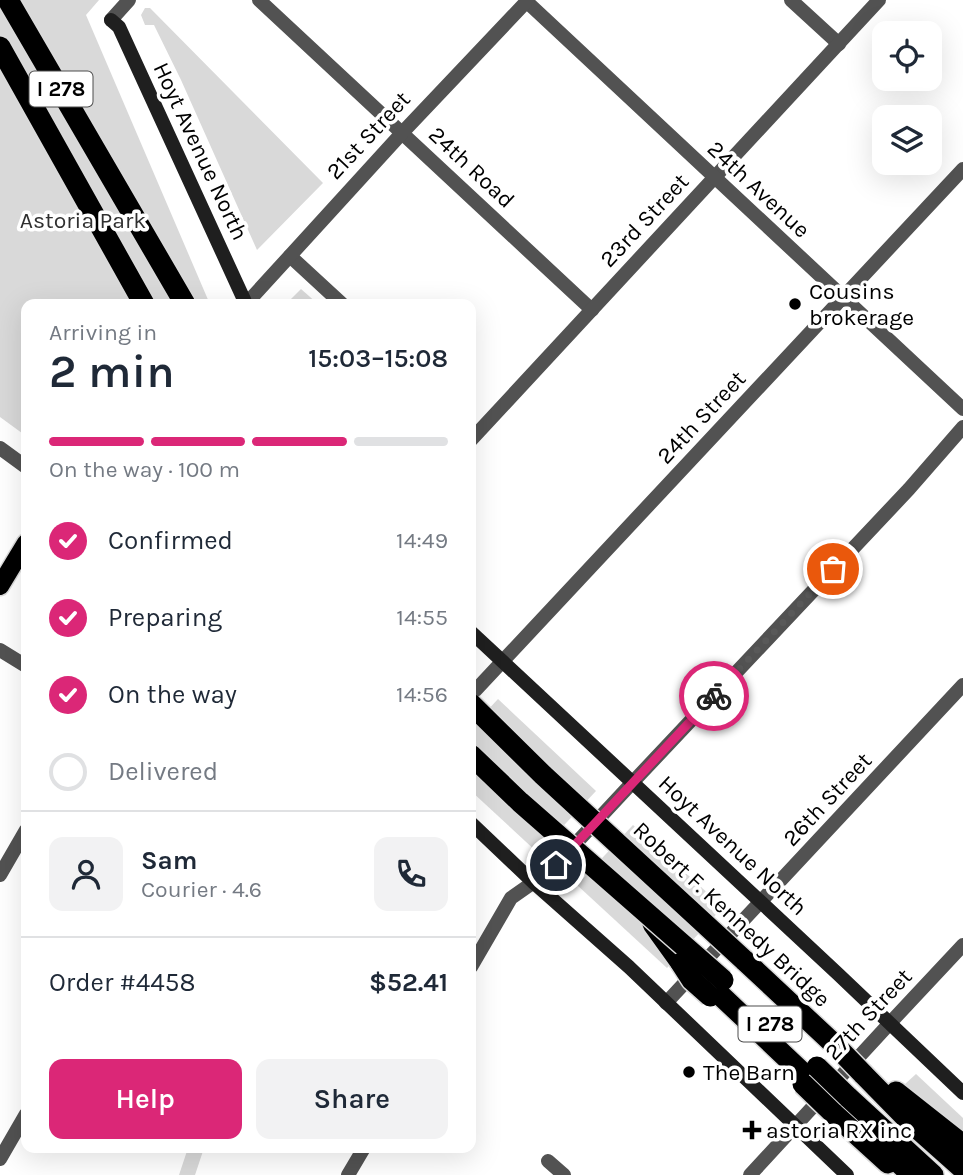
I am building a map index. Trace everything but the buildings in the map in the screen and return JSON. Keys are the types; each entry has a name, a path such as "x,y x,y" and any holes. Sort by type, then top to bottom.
{"highway":[{"name":"I 278","path":"8,0 182,299"},
{"name":"I 278","path":"0,47 141,299"},
{"name":"Robert F. Kennedy Bridge","path":"476,709 543,775 865,1072"},
{"name":"I 278","path":"476,760 642,909 716,989 809,1077 840,1105 933,1175"},
{"path":"642,909 692,980 716,989"},
{"path":"865,1072 963,1145"},
{"path":"865,1072 910,1122 963,1168"},
{"path":"840,1105 901,1175"},
{"path":"840,1105 912,1175"}],"main road":[{"name":"Hoyt Avenue North","path":"111,20 124,39 244,299"},
{"path":"0,586 21,551"},
{"name":"Hoyt Avenue North","path":"476,637 963,1093"},
{"path":"476,828 847,1175"}],"street":[{"path":"111,20 129,0"},
{"name":"24th Road","path":"259,0 592,310"},
{"path":"791,0 839,44"},
{"name":"23rd Street","path":"476,429 592,310 879,0"},
{"name":"21st Street","path":"251,299 527,1"},
{"name":"24th Avenue","path":"527,1 963,409"},
{"name":"24th Street","path":"476,690 963,169"},
{"path":"290,256 337,299"},
{"path":"476,958 511,898 551,870 963,427"},
{"path":"0,448 21,463"},
{"path":"0,650 21,663"},
{"name":"26th Street","path":"666,1003 963,685"},
{"path":"0,875 21,839"},
{"name":"27th Street","path":"750,1175 963,945"},
{"path":"0,1159 21,1123"},
{"path":"348,1175 361,1153"},
{"path":"548,1161 564,1175"}],"green space":[{"name":"Astoria Park","path":"0,0 99,0 86,15 208,299 21,299 21,432 0,417"},
{"path":"145,8 150,8 323,183 257,250 154,25 145,25 141,15"},
{"path":"301,289 312,299 291,299"},
{"path":"498,699 596,791 538,853 476,796 476,723"},
{"path":"633,825 723,907 667,968 577,885"},
{"path":"916,1074 963,1118 963,1136 904,1085"},
{"path":"186,1153 202,1153 195,1175 179,1175"}],"way so far":[{"path":"714,696 833,569"}],"place":[{"name":"Cousins brokerage","path":"795,304"},
{"name":"The Barn","path":"689,1072"},
{"name":"astoria RX inc","path":"752,1130"}],"route":[{"path":"556,865 714,696"}]}
